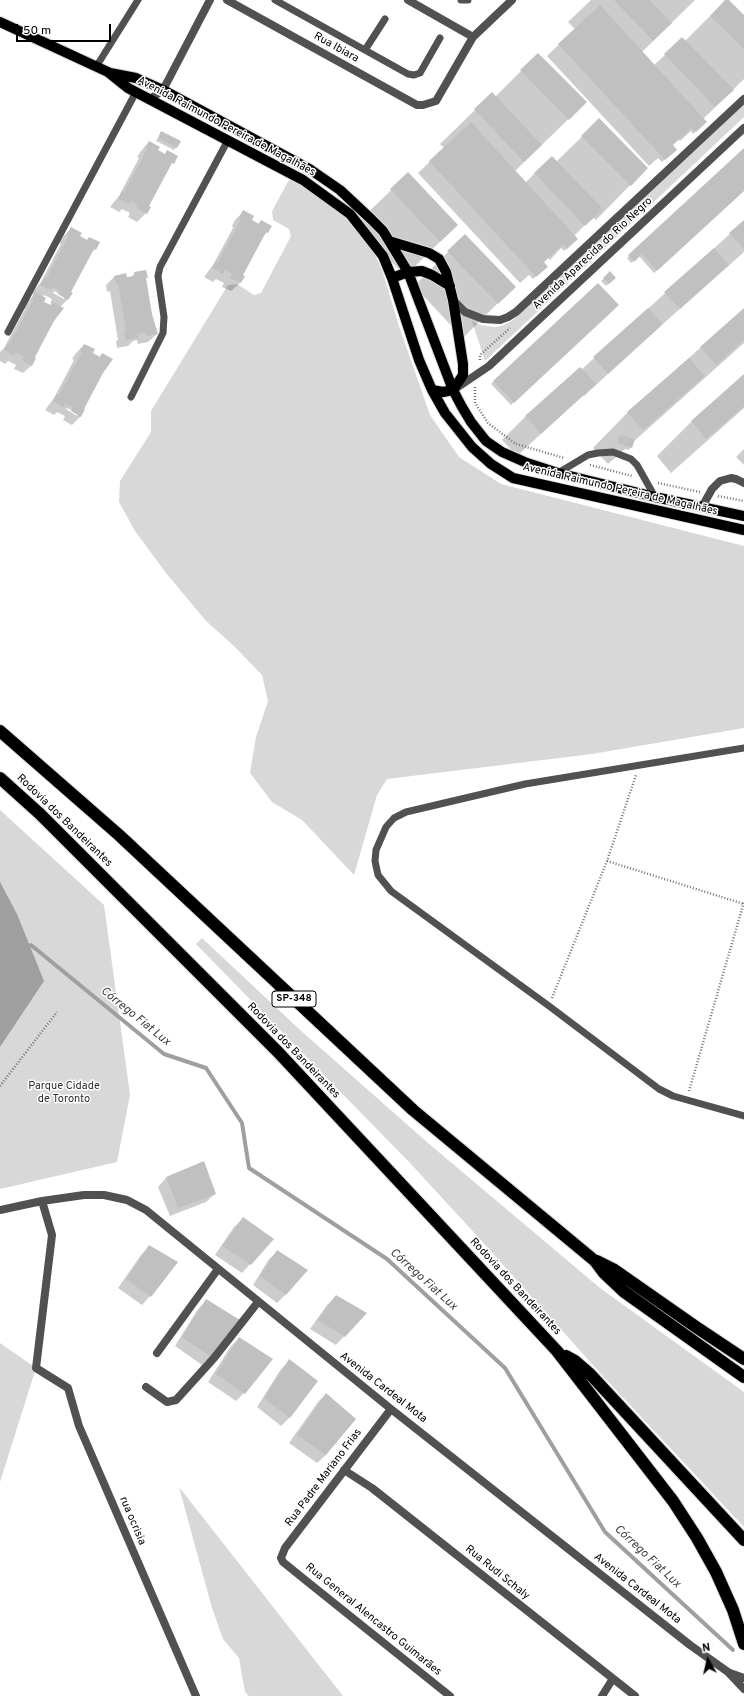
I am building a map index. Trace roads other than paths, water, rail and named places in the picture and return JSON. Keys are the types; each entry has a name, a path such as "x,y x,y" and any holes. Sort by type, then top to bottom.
{"highway":[{"name":"Rodovia dos Bandeirantes","path":"0,731 119,835 413,1110 595,1261"},
{"name":"Rodovia dos Bandeirantes","path":"0,778 40,814 278,1052 558,1351"},
{"path":"595,1261 613,1268 744,1359"},
{"path":"595,1261 604,1273 623,1291 744,1377"},
{"path":"558,1351 575,1361 590,1374 744,1540"},
{"path":"558,1351 673,1501 697,1538 716,1572 733,1610 744,1644"}],"main road":[{"name":"Avenida Raimundo Pereira de Magalhães","path":"0,22 96,67 108,72 136,78 163,90 316,174 340,190 383,231 408,272 453,390 471,422 486,441 502,452 527,463 558,473 655,497 744,516"},
{"name":"Avenida Raimundo Pereira de Magalhães","path":"108,72 136,92 304,180 350,214 383,256 432,390 445,413 472,447 491,464 513,478 744,530"},
{"path":"389,241 429,252 439,260 446,272 453,300 463,364 463,375 453,390 443,392 432,390"},
{"path":"392,278 408,272 422,271 450,286"}],"street":[{"path":"150,99 163,90 210,0"},
{"name":"Rua Ibiara","path":"227,0 417,105 430,104 436,101 473,37"},
{"path":"408,0 473,37 512,0"},
{"path":"163,90 165,106"},
{"name":"Avenida Aparecida do Rio Negro","path":"453,300 466,312 483,319 500,320 516,312 744,99"},
{"name":"Avenida Aparecida do Rio Negro","path":"453,390 488,366 744,128"},
{"path":"702,507 712,489 720,481 730,478 744,483"},
{"name":"Avenida Cardeal Mota","path":"0,1210 42,1201 84,1195 104,1195 127,1200 146,1210 391,1409 690,1645 728,1672 744,1689"},
{"name":"rua ocrisia","path":"42,1201 52,1235 36,1368 68,1388 78,1426 196,1696"},
{"path":"157,1353 218,1269"},
{"path":"146,1387 167,1402 176,1400 214,1358 258,1302"},
{"name":"Rua Padre Mariano Frias","path":"283,1562 282,1558 285,1548 391,1409"},
{"name":"Rua Rudi Schaly","path":"344,1470 372,1488 612,1680 635,1696"},
{"name":"Rua General Alencastro Guimarães","path":"283,1562 450,1696"},
{"name":"Avenida Cardeal Mota","path":"728,1672 744,1678"},
{"path":"602,1696 612,1680"}],"lane":[{"path":"96,67 138,0"},
{"path":"275,0 408,74 414,75 420,73 440,38"},
{"path":"462,0 468,0"},
{"path":"365,50 385,19"},
{"path":"8,332 136,92"},
{"path":"131,397 163,333 164,317 158,276 160,267 228,140"},
{"path":"558,473 588,455 613,452 631,459 637,465 655,497"},
{"path":"744,748 525,784 401,814 394,818 386,827 376,850 375,861 378,875 391,891 549,1006 659,1089 686,1100 744,1116"}],"waterway":[{"name":"Córrego Fiat Lux","path":"31,945 164,1054 206,1068 242,1123 249,1168 387,1259 505,1368 605,1532 733,1650"}],"park label":[{"name":"Parque Cidade de Toronto","path":"64,1093"}]}
